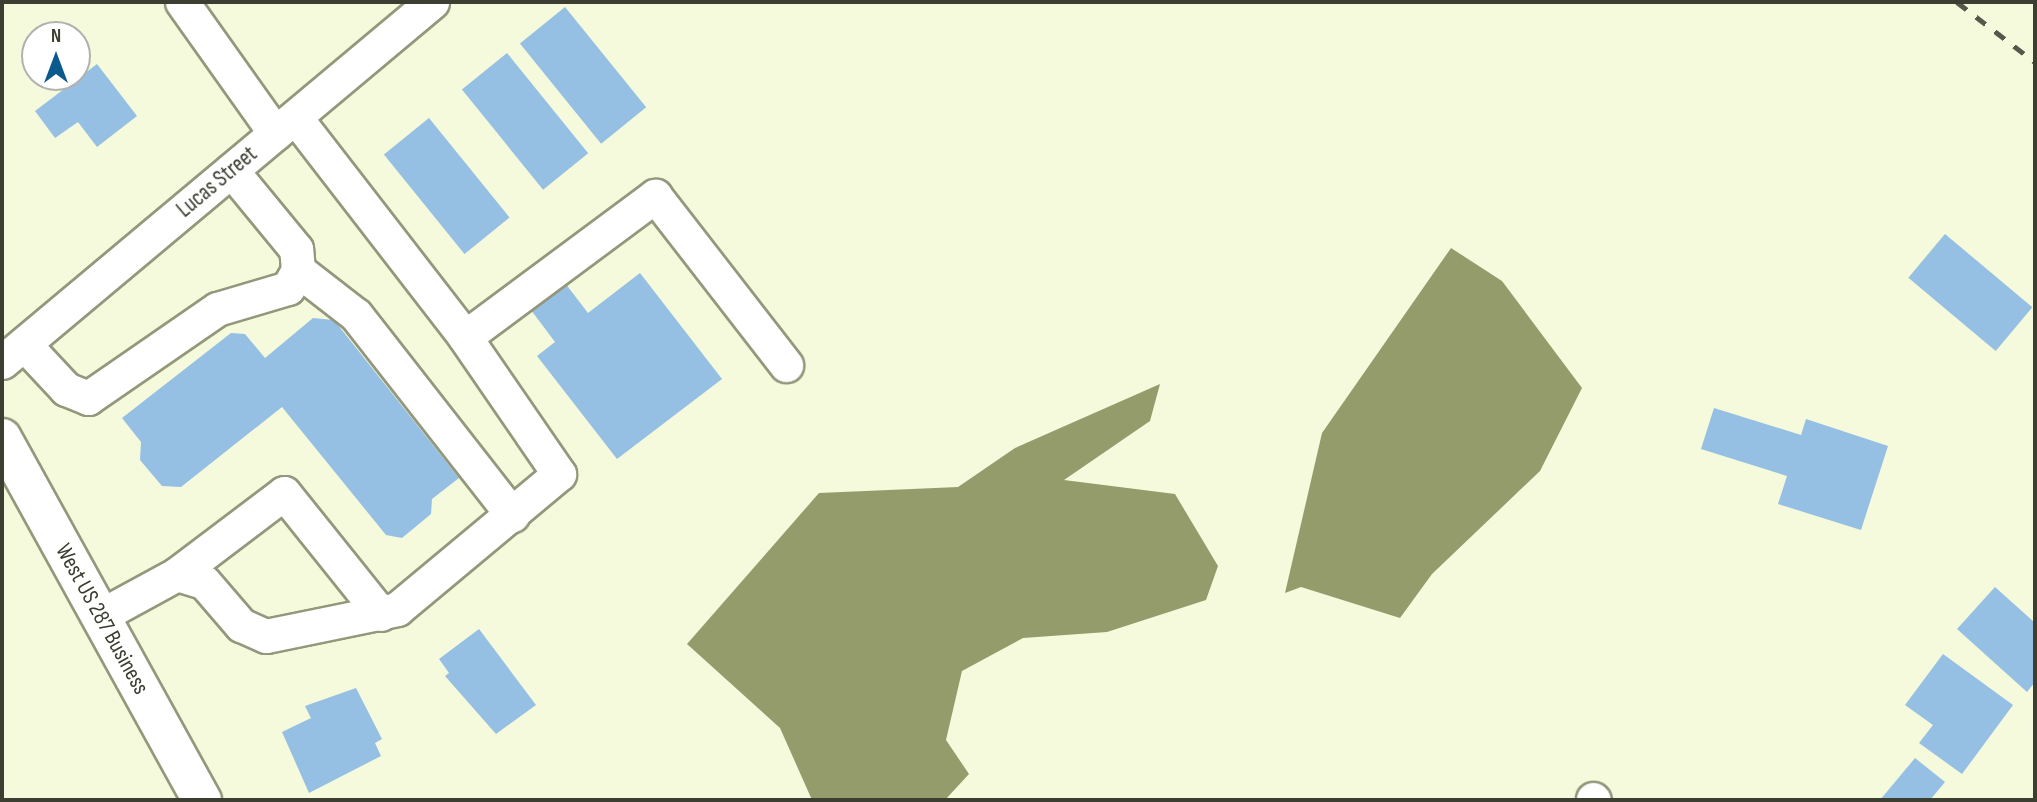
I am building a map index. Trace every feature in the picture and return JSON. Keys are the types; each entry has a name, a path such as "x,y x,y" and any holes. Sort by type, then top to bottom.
{"main road":[{"name":"West US 287 Business","path":"2,438 202,800"}],"street":[{"path":"177,574 204,582 241,625 265,636 381,614 397,609 558,474 465,337 181,2"},
{"name":"Lucas Street","path":"13,353 432,2"},
{"path":"231,170 289,238 298,270 356,315 512,515"},
{"path":"465,337 655,196 786,365"},
{"path":"13,353 66,388 88,398 217,309 288,288 298,270"},
{"path":"100,616 177,574 284,493 381,614"}],"shaded area":[{"path":"1451,248 1502,281 1582,388 1540,471 1432,574 1400,618 1301,587 1285,593 1322,433"},
{"path":"1160,384 1150,421 1064,480 1175,494 1218,566 1206,600 1107,632 1023,638 962,671 946,740 969,774 945,800 812,800 780,728 687,644 819,493 958,487 1015,448"}],"building":[{"path":"565,7 646,107 601,144 520,44"},
{"path":"507,53 588,153 543,190 462,90"},
{"path":"97,64 137,116 97,147 78,122 55,138 35,111 61,91 91,91 91,69"},
{"path":"429,118 510,217 464,254 384,155"},
{"path":"1945,234 2032,307 1996,351 1908,278"},
{"path":"640,273 722,379 617,459 537,356 555,342 531,310 565,283 588,313"},
{"path":"313,318 334,320 459,478 432,499 431,514 402,538 386,535 282,407 181,487 162,486 140,460 141,442 122,418 231,333 245,334 265,358"},
{"path":"1714,408 1801,435 1806,419 1888,446 1861,530 1778,504 1787,476 1701,449"},
{"path":"1995,587 2035,623 2035,682 2027,692 1957,629"},
{"path":"479,629 536,705 496,734 445,676 449,673 439,659"},
{"path":"1943,654 2013,705 1962,774 1919,743 1933,725 1905,705"},
{"path":"356,688 382,739 375,743 381,756 309,793 282,732 311,718 305,706"},
{"path":"1915,758 1945,782 1930,800 1880,800"}],"railway":[{"path":"1957,2 2035,62"}]}
